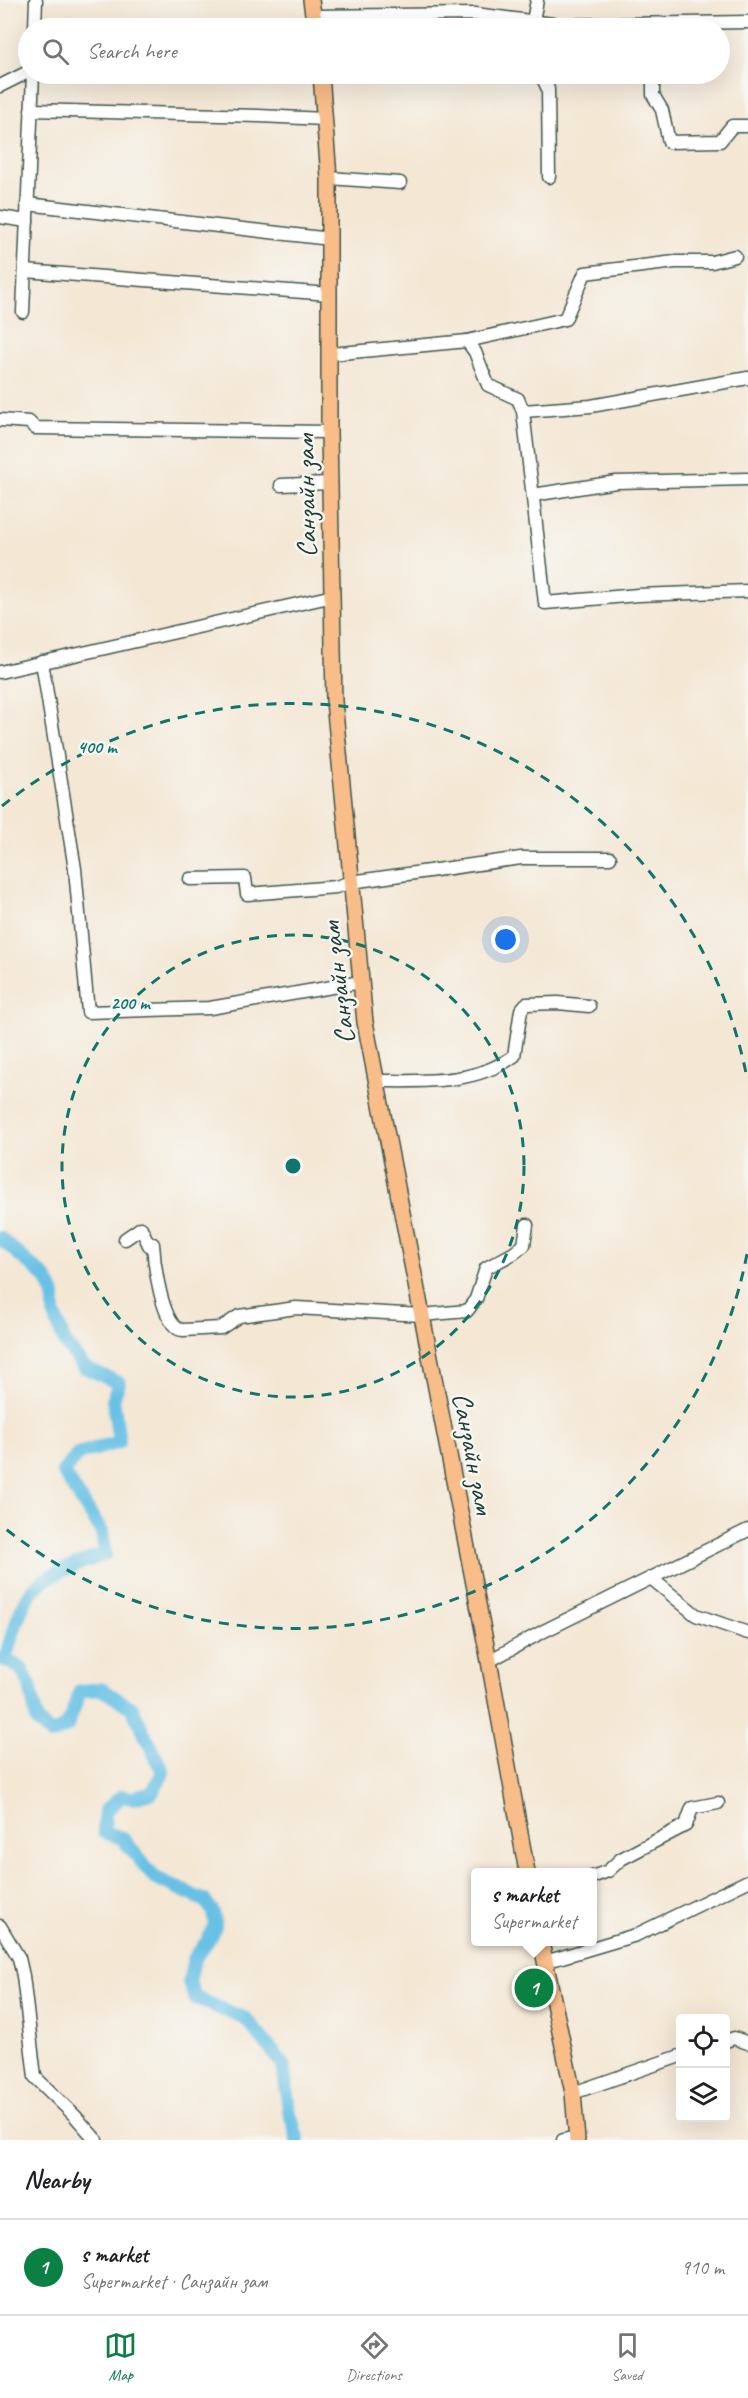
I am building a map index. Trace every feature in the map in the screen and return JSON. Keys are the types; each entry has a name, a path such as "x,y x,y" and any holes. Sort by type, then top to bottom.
{"main road":[{"path":"312,0 314,18"},
{"name":"Санзайн зам","path":"322,84 329,178 331,354 329,432 334,701 365,1022 489,1661 526,1868"},
{"path":"542,1946 573,2093 572,2139"}],"street":[{"path":"35,18 36,0"},
{"path":"537,0 538,18"},
{"path":"394,18 475,14 500,18"},
{"path":"730,23 748,22"},
{"path":"0,86 18,77"},
{"path":"23,312 32,84"},
{"path":"546,84 549,89 549,177"},
{"path":"654,84 653,95 662,110 669,142 720,141 732,126 748,126"},
{"path":"31,110 326,120"},
{"path":"329,178 400,183"},
{"path":"27,204 330,239"},
{"path":"0,216 27,221"},
{"path":"331,354 467,341 565,319 585,273 675,262 712,262 735,256"},
{"path":"25,271 330,294"},
{"path":"467,341 475,352 488,385 518,399 523,411 545,603 638,595 748,591"},
{"path":"523,411 591,406 748,378"},
{"path":"0,420 29,422 35,428 329,432"},
{"path":"532,495 616,482 748,479"},
{"path":"281,485 330,483"},
{"path":"0,672 333,596"},
{"path":"42,662 75,869 88,1012 210,1008 361,982"},
{"path":"190,879 245,878 247,894 336,887 351,882 521,858 610,858"},
{"path":"376,1081 451,1079 484,1071 514,1056 521,1010 526,1004 558,1003 589,1006"},
{"path":"125,1239 141,1228 149,1245 153,1244 155,1268 165,1309 172,1327 178,1330 221,1328 239,1316 296,1308 422,1315 467,1311 476,1299 486,1268 524,1245 527,1225"},
{"path":"489,1661 748,1530"},
{"path":"651,1578 696,1615 748,1633"},
{"path":"597,1875 608,1871 621,1859 686,1825 692,1808 718,1803"},
{"path":"545,1962 636,1935 748,1881"},
{"path":"0,1926 19,1958 35,2077 96,2140"},
{"path":"730,2040 734,2038 748,2043"},
{"path":"573,2093 676,2058"}],"waterway":[{"path":"0,1238 46,1278 54,1295 54,1313 65,1343 84,1367 119,1383 113,1399 119,1442 78,1454 63,1472 102,1532 105,1554 57,1573 33,1590 20,1613 5,1660 21,1668 30,1685 37,1721 51,1734 67,1726 80,1691 101,1689 132,1708 163,1772 152,1793 132,1798 122,1796 105,1811 104,1832 122,1838 154,1877 205,1901 213,1912 215,1926 194,1959 189,1982 195,1998 246,2019 283,2064 289,2110 298,2140"}],"place":[{"name":"s market","path":"534,1988"}]}
